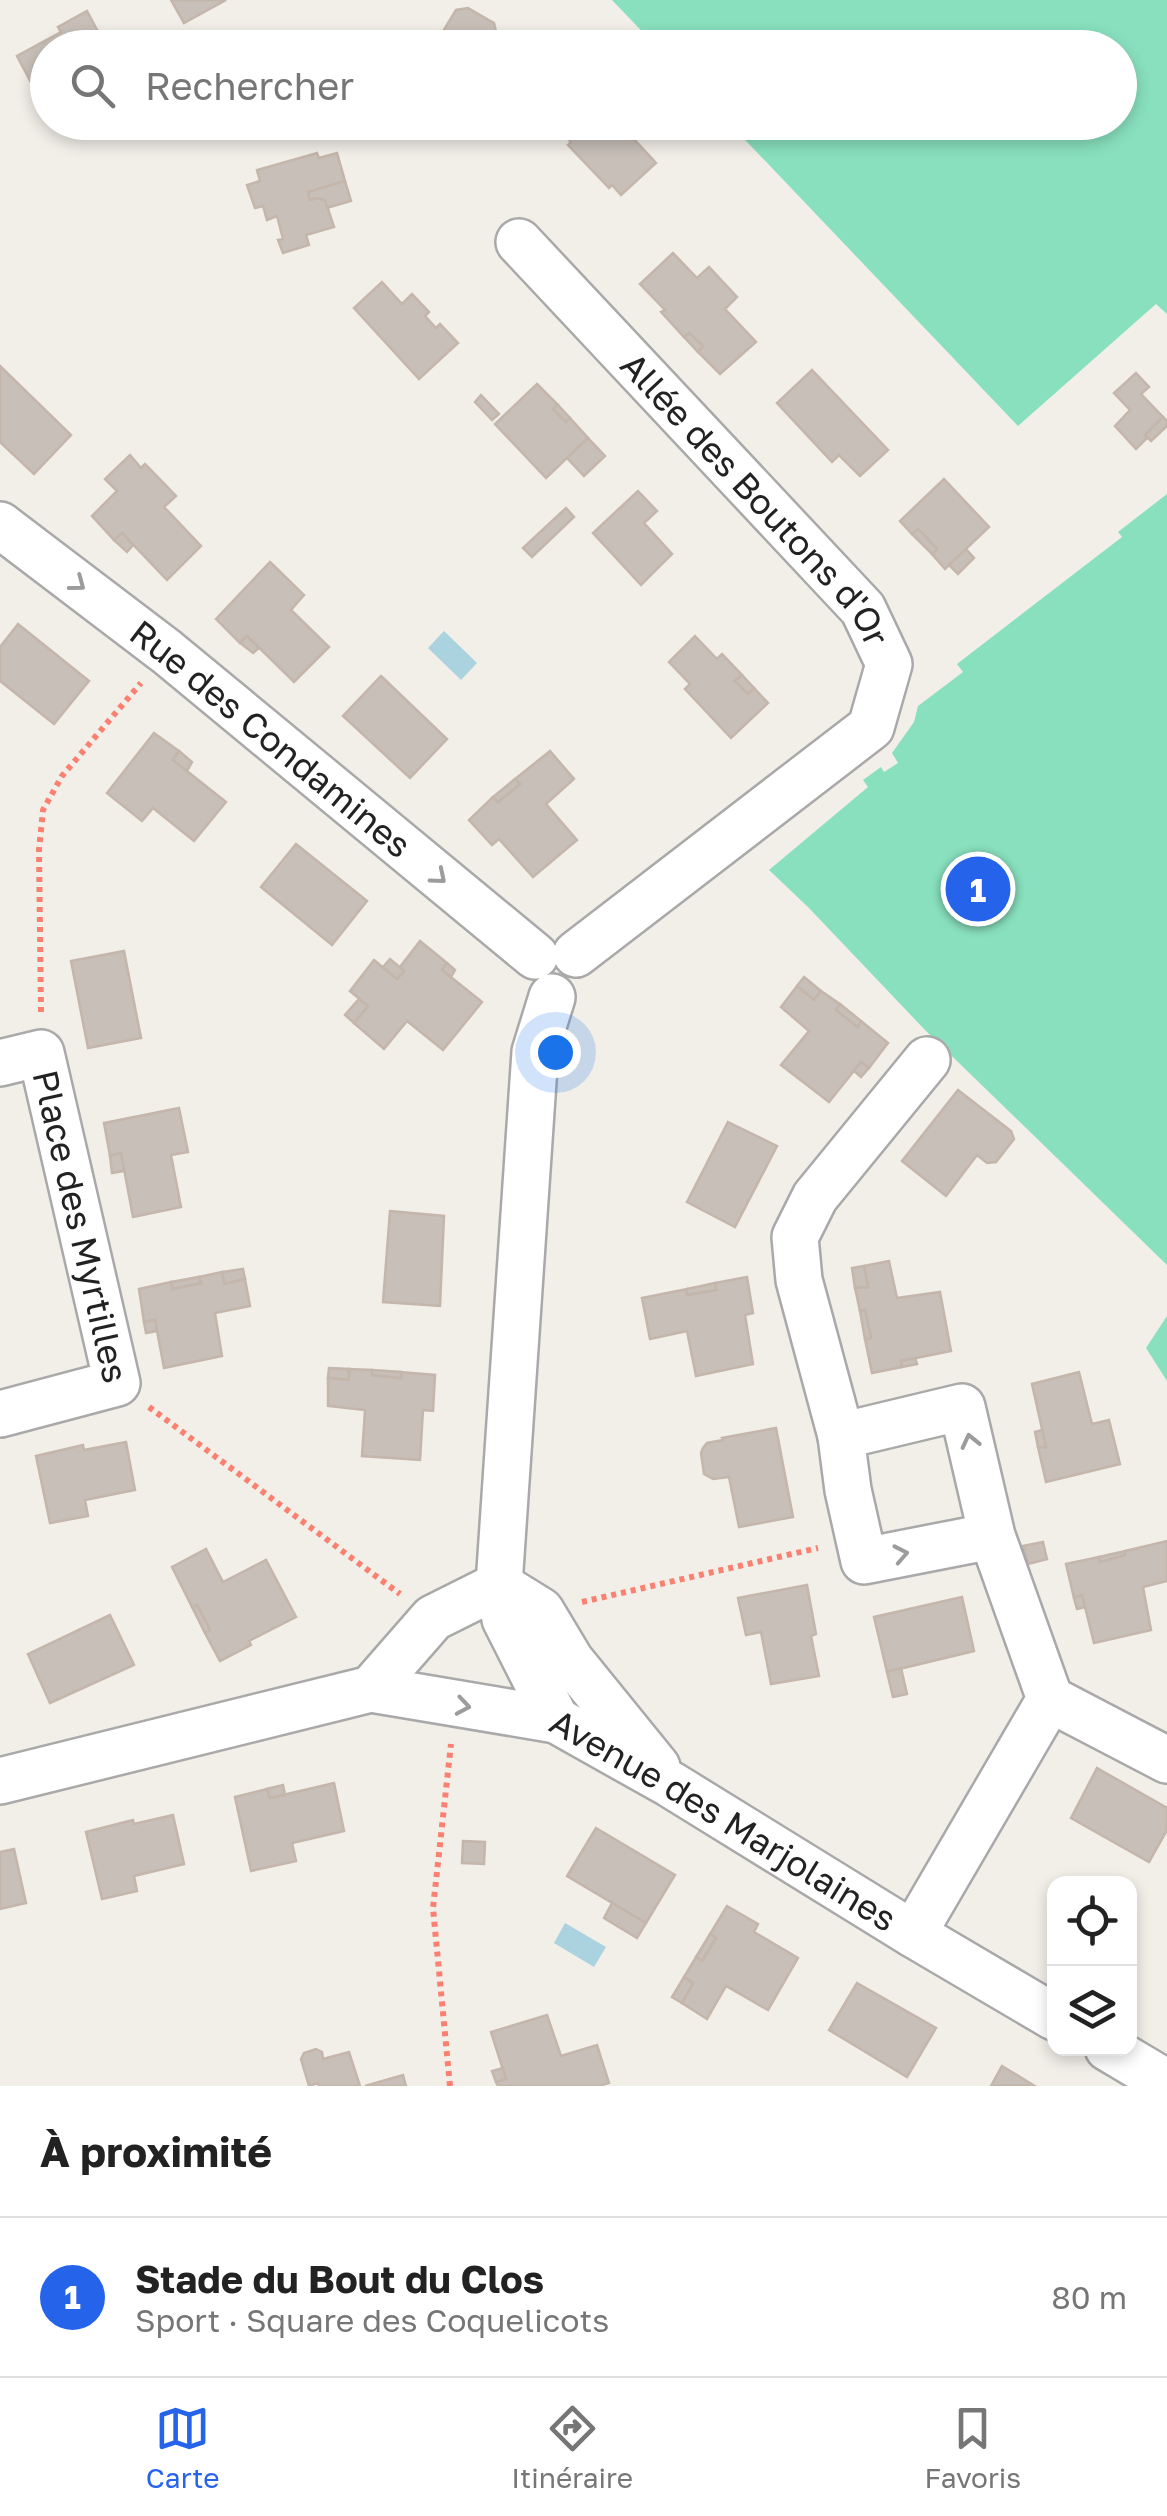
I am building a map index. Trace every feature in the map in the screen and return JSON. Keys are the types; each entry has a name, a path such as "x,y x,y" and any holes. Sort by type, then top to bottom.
{"street":[{"name":"Allée des Boutons d'Or","path":"519,242 863,609 888,664 870,727 554,969"},
{"name":"Rue des Condamines","path":"0,526 167,652 554,969"},
{"path":"554,969 535,1052 499,1584 505,1619 556,1720"},
{"name":"Place des Myrtilles","path":"0,1414 117,1383 20,1058"},
{"path":"927,1060 815,1197 796,1237 799,1280 841,1436 864,1561 992,1536"},
{"path":"841,1436 962,1407 992,1536 1050,1698 1167,1760"},
{"path":"499,1584 541,1611 572,1662 670,1784"},
{"path":"371,1690 433,1618 499,1584"},
{"path":"556,1720 572,1662"},
{"name":"Avenue des Marjolaines","path":"0,1781 371,1690 556,1720 670,1784 1047,2013"},
{"path":"913,1934 1050,1698"},
{"path":"1121,2056 1167,2083"}],"path":[{"path":"20,1058 43,810 62,776 167,652"},
{"path":"117,1383 433,1618"},
{"path":"541,1611 858,1539"},
{"path":"450,2086 434,1908 455,1705"}],"green space":[{"path":"612,0 1167,0 1167,314 1156,304 1018,426 745,140 1137,140 1137,30 641,30"},
{"path":"1167,494 1167,1265 925,1030 769,870 868,787 863,780 881,767 884,772 898,763 892,753 914,722 918,706 963,672 957,664 1122,537 1118,532"},
{"path":"1167,1316 1167,1381 1146,1348"}],"water":[{"path":"444,631 477,663 461,680 428,648"},
{"path":"565,1923 606,1947 594,1967 554,1943"}],"building":[{"path":"171,0 226,0 184,23"},
{"path":"468,8 494,23 496,30 444,30 456,10"},
{"path":"87,11 97,30 60,30 58,27"},
{"path":"30,49 30,81 17,56"},
{"path":"635,140 656,163 621,195 612,185 609,188 568,145"},
{"path":"317,153 319,158 337,153 345,181 308,192 310,200 325,200 334,227 306,235 309,245 283,253 277,216 267,220 263,206 255,208 247,185 260,181 257,170"},
{"path":"345,181 351,201 327,208 325,200 310,200 308,192"},
{"path":"673,253 697,278 709,267 737,297 725,309 756,342 720,374 698,352 703,346 689,333 684,337 640,284"},
{"path":"382,282 402,304 412,294 429,312 425,316 436,328 440,324 458,343 419,379 354,308"},
{"path":"689,333 703,346 698,352 684,337"},
{"path":"0,366 71,435 34,474 0,442"},
{"path":"812,370 888,450 860,476 839,455 832,462 777,403"},
{"path":"1136,373 1149,387 1141,394 1163,417 1136,449 1115,426 1130,410 1114,393"},
{"path":"537,384 558,405 553,409 566,422 570,418 588,438 546,478 495,424"},
{"path":"481,395 499,414 492,420 475,402"},
{"path":"558,405 570,418 566,422 553,409"},
{"path":"1163,417 1167,426 1151,441 1145,435"},
{"path":"588,438 605,456 584,476 567,458"},
{"path":"130,455 141,468 145,464 176,496 164,507 201,546 167,580 122,533 114,540 92,516 117,491 105,479"},
{"path":"944,479 989,527 945,569 932,554 937,549 918,529 912,534 900,521"},
{"path":"638,491 657,511 644,523 672,554 641,585 593,533"},
{"path":"566,508 574,517 532,557 523,548"},
{"path":"918,529 937,549 932,554 912,534"},
{"path":"122,533 133,545 127,552 114,540"},
{"path":"966,549 974,558 958,574 949,565"},
{"path":"270,562 304,595 291,610 329,647 294,682 247,636 240,643 216,619"},
{"path":"18,624 89,681 54,724 0,681 0,647"},
{"path":"247,636 259,648 253,653 240,643"},
{"path":"695,636 717,659 722,654 742,675 735,681 748,694 754,688 768,703 731,738 685,689 690,684 669,662"},
{"path":"742,675 754,688 748,694 735,681"},
{"path":"381,676 447,739 410,778 343,716"},
{"path":"154,733 179,751 173,760 226,802 194,841 153,808 142,821 107,793"},
{"path":"179,751 192,762 187,771 173,760"},
{"path":"550,751 574,779 546,804 577,840 533,877 499,839 492,845 469,820 493,797 498,802 520,784 515,779"},
{"path":"515,779 520,784 498,802 493,797"},
{"path":"296,844 367,901 332,945 261,887"},
{"path":"420,941 447,963 442,970 482,1002 443,1050 407,1021 384,1049 354,1023 368,1006 350,991 374,960 397,979 404,971 400,967"},
{"path":"124,951 141,1038 88,1048 71,961"},
{"path":"390,959 404,971 397,979 383,967"},
{"path":"447,963 455,970 451,977 442,970"},
{"path":"804,977 821,991 814,1000 797,986"},
{"path":"797,986 814,1000 821,991 840,1004 836,1010 858,1027 861,1021 888,1043 869,1068 861,1062 829,1102 781,1065 809,1031 781,1007"},
{"path":"359,999 368,1006 354,1023 345,1015"},
{"path":"840,1004 861,1021 858,1027 836,1010"},
{"path":"861,1062 869,1068 861,1077 854,1071"},
{"path":"958,1090 1011,1131 1014,1139 996,1162 987,1163 977,1155 946,1196 902,1161"},
{"path":"179,1108 188,1152 171,1155 181,1207 133,1217 121,1153 110,1156 104,1123"},
{"path":"728,1122 777,1146 735,1227 687,1202"},
{"path":"121,1153 124,1171 112,1173 110,1156"},
{"path":"390,1211 444,1216 440,1306 383,1302"},
{"path":"889,1261 897,1298 940,1292 951,1351 901,1361 902,1367 872,1373 865,1339 871,1338 855,1288 868,1287 864,1266"},
{"path":"864,1266 868,1287 855,1288 852,1268"},
{"path":"243,1269 245,1279 224,1284 222,1272"},
{"path":"222,1272 224,1284 245,1279 250,1306 215,1313 222,1356 164,1368 155,1320 144,1322 139,1289 171,1282 173,1289 201,1283 199,1277"},
{"path":"199,1277 201,1283 173,1289 171,1282"},
{"path":"747,1277 753,1313 745,1315 753,1364 696,1376 687,1331 650,1339 642,1298 687,1289 687,1295 716,1290 715,1283"},
{"path":"715,1283 716,1290 687,1295 687,1289"},
{"path":"865,1310 871,1338 865,1339 860,1311"},
{"path":"155,1320 157,1331 146,1333 144,1322"},
{"path":"915,1358 917,1364 902,1367 901,1361"},
{"path":"329,1368 349,1369 349,1380 328,1378"},
{"path":"349,1369 401,1378 401,1372 435,1375 433,1411 423,1410 420,1460 362,1456 365,1410 328,1406 328,1378 349,1380"},
{"path":"372,1370 401,1372 401,1378 372,1375"},
{"path":"1079,1372 1092,1424 1109,1420 1120,1464 1046,1482 1038,1447 1046,1447 1032,1384"},
{"path":"776,1428 793,1517 739,1527 729,1477 713,1479 704,1474 701,1453 707,1443 722,1438"},
{"path":"1042,1430 1046,1447 1038,1447 1035,1432"},
{"path":"126,1442 135,1490 85,1500 88,1516 50,1523 36,1456 83,1445 84,1450"},
{"path":"1167,1541 1167,1581 1143,1587 1151,1630 1094,1643 1082,1595 1074,1598 1066,1564 1099,1557 1100,1562 1125,1555 1125,1551"},
{"path":"1043,1542 1047,1559 1028,1564 1023,1546"},
{"path":"206,1549 223,1582 266,1560 296,1617 220,1661 205,1633 210,1630 197,1605 192,1607 172,1567"},
{"path":"1125,1551 1125,1555 1100,1562 1099,1557"},
{"path":"807,1585 819,1676 771,1684 761,1632 746,1635 738,1598"},
{"path":"1082,1595 1085,1607 1077,1609 1074,1598"},
{"path":"962,1597 974,1651 887,1672 874,1617"},
{"path":"197,1605 210,1630 205,1633 192,1607"},
{"path":"110,1615 134,1665 50,1703 28,1654"},
{"path":"901,1668 907,1694 893,1697 887,1672"},
{"path":"1097,1768 1167,1808 1167,1830 1149,1862 1071,1818"},
{"path":"334,1783 344,1831 292,1843 296,1861 251,1871 235,1797 267,1789 270,1798"},
{"path":"283,1785 285,1795 270,1798 267,1789"},
{"path":"173,1815 184,1864 134,1876 137,1891 102,1899 86,1832"},
{"path":"596,1828 675,1875 646,1923 567,1876"},
{"path":"463,1841 485,1842 484,1864 462,1863"},
{"path":"14,1849 26,1903 0,1909 0,1852"},
{"path":"612,1903 646,1923 637,1938 604,1918"},
{"path":"727,1906 758,1924 754,1932 798,1958 768,2010 726,1986 707,2019 682,2003 693,1983 684,1977 696,1957 702,1961 716,1938 710,1934"},
{"path":"710,1934 716,1938 702,1961 696,1957"},
{"path":"684,1977 693,1983 682,2003 672,1997"},
{"path":"857,1983 936,2028 907,2077 829,2030"},
{"path":"547,2015 561,2056 597,2045 609,2083 498,2086 496,2082 506,2079 491,2032"},
{"path":"316,2049 322,2052 323,2059 349,2052 360,2086 309,2086 301,2059 304,2053"},
{"path":"1002,2066 1033,2085 991,2086"},
{"path":"503,2068 506,2079 496,2082 492,2071"},
{"path":"403,2075 406,2086 365,2086"}],"place":[{"name":"Stade du Bout du Clos","path":"978,889"}]}
